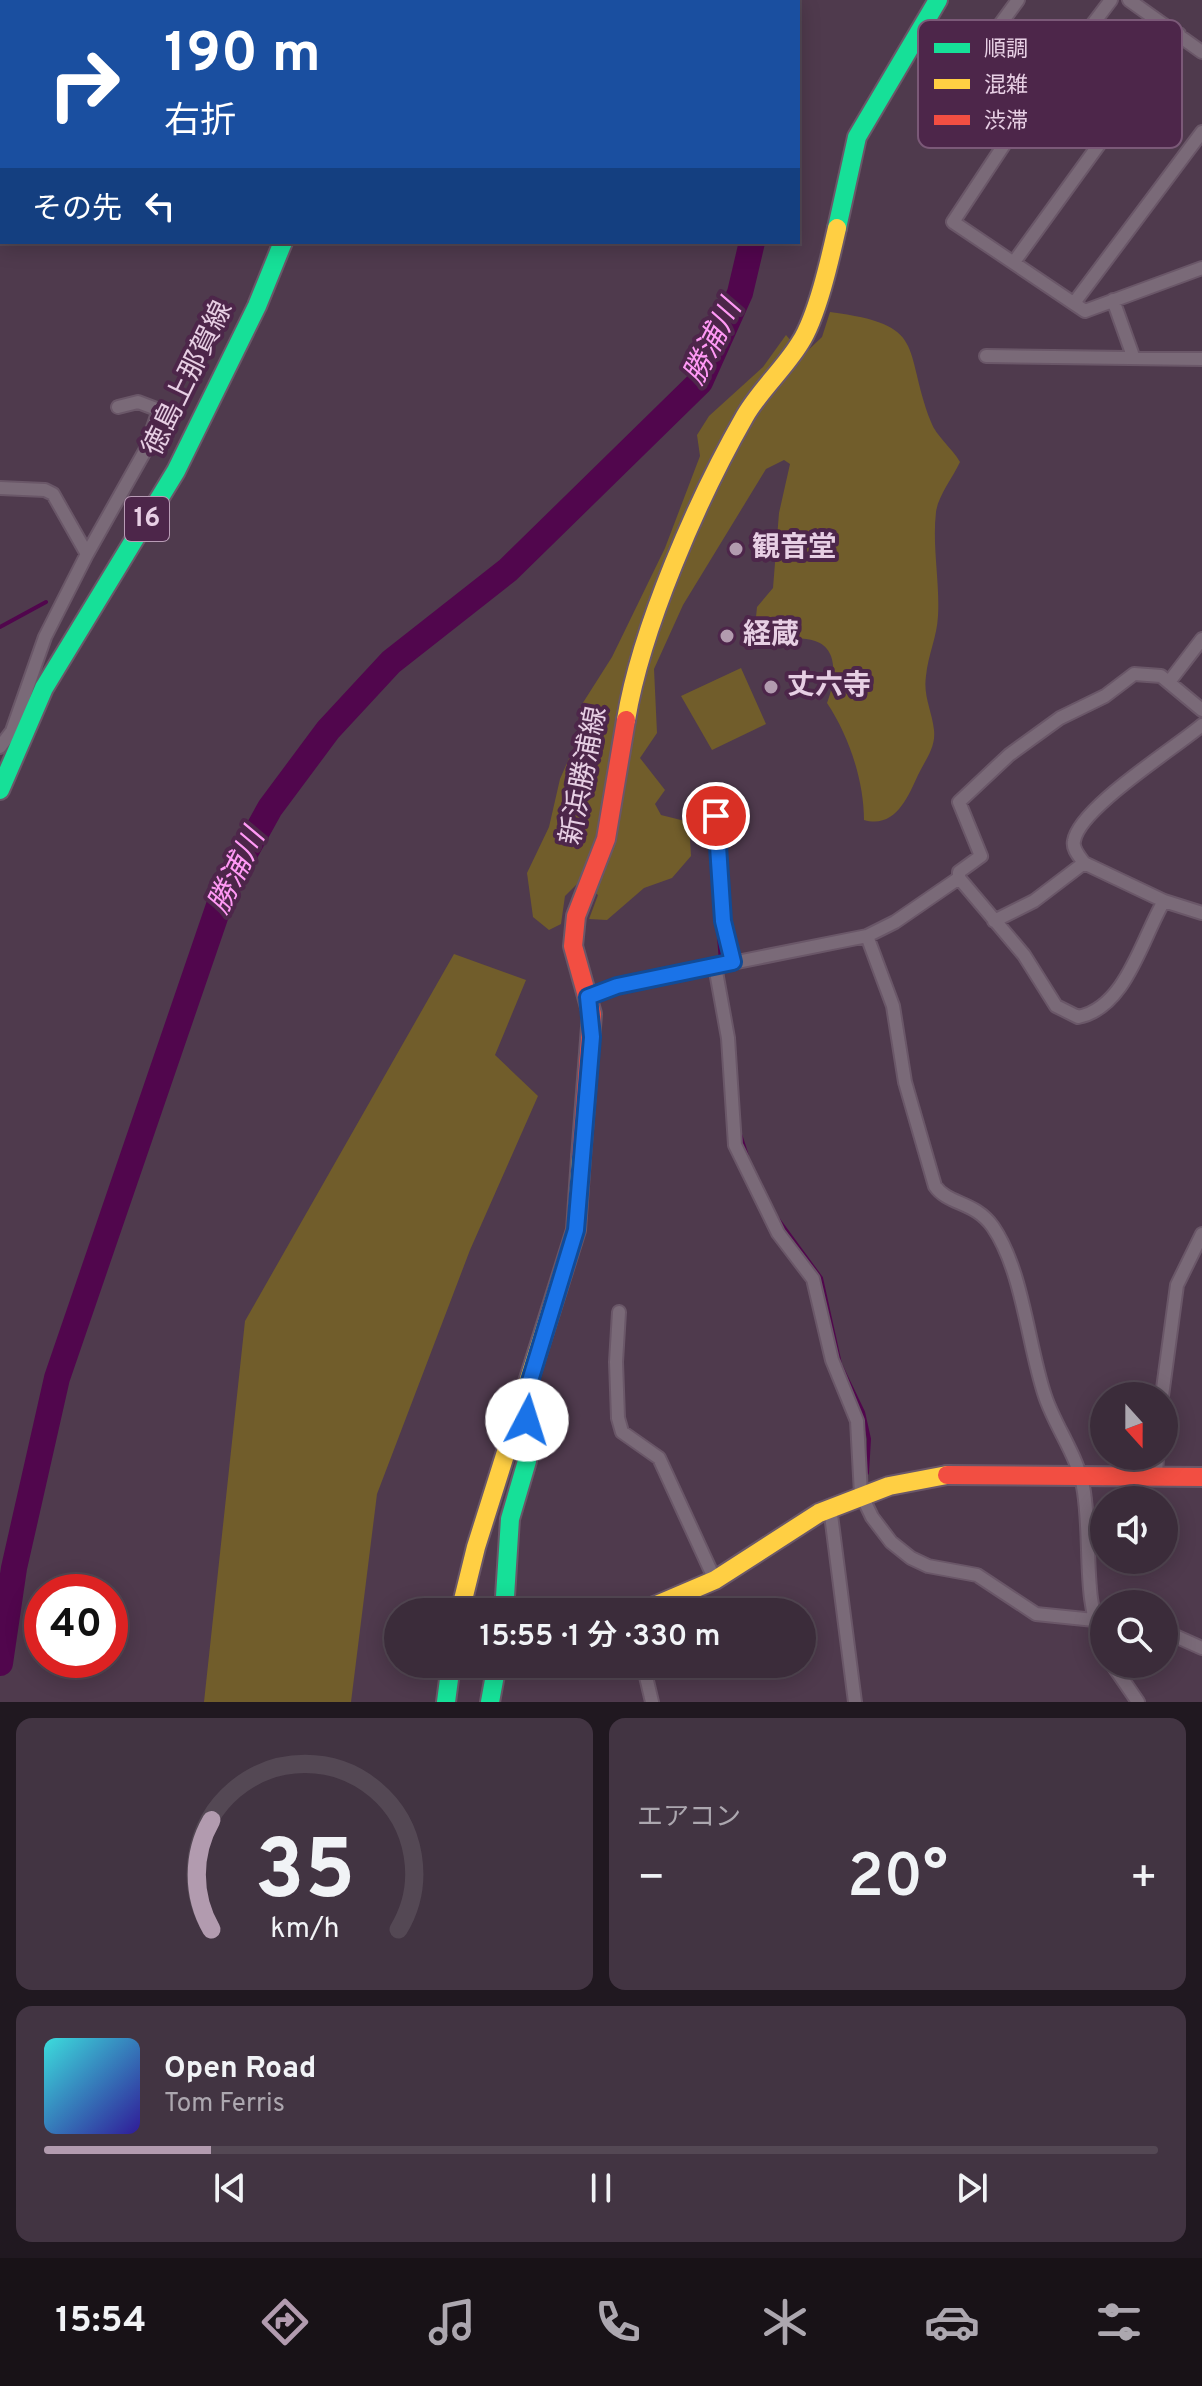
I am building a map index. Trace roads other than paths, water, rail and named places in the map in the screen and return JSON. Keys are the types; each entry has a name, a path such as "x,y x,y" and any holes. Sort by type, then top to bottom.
{"main road":[{"name":"新浜勝浦線","path":"926,20 938,0"},
{"name":"新浜勝浦線","path":"463,1598 476,1547 576,1230 592,1037 588,997 577,970 573,946 576,916 606,839 628,704 641,652 691,525 746,414 802,341 829,263 857,137 918,34"},
{"name":"徳島上那賀線","path":"0,790 18,732 176,471 257,306 282,244"},
{"path":"505,1598 510,1519 527,1461 526,1394"},
{"path":"674,1598 715,1580 830,1507 861,1494 949,1475 1202,1477"},
{"path":"446,1702 449,1678"},
{"path":"490,1702 494,1678"}],"street":[{"path":"1003,20 1018,0"},
{"path":"1096,20 1111,0"},
{"path":"1129,0 1158,20"},
{"path":"1182,36 1202,52"},
{"path":"1074,303 1202,132"},
{"path":"1002,148 953,222 1085,311 1196,270 1202,257"},
{"path":"1014,262 1096,148"},
{"path":"1113,300 1133,356"},
{"path":"986,356 1202,359"},
{"path":"0,747 18,732 45,637 145,451 159,410 138,402 118,407"},
{"path":"0,488 45,490 53,494 87,554"},
{"path":"1169,682 1202,639"},
{"path":"1164,901 1131,966 1111,997 1102,1009 1078,1017 1056,1006 1024,955 959,878 959,872 981,856 959,802 1009,755 1060,718 1105,696 1134,674 1151,673 1169,682 1202,710"},
{"path":"1202,725 1171,752 1136,774 1090,814 1074,838 1073,846 1084,863 1164,901 1202,913"},
{"path":"727,798 716,816 723,921 733,962"},
{"path":"994,921 1034,901 1084,863"},
{"path":"588,997 617,986 867,936 895,922 959,878"},
{"path":"867,936 893,1006 905,1082 935,1186 942,1195 965,1202 982,1213 994,1229 1030,1329 1050,1411 1071,1449 1084,1491 1095,1590"},
{"path":"715,966 728,1038 735,1145 778,1233 813,1279 832,1360 857,1421 861,1494 872,1517 891,1542 911,1558 928,1566 977,1575 1036,1614 1090,1619"},
{"path":"1164,1382 1177,1285 1202,1234"},
{"path":"619,1312 616,1362 618,1418 622,1432 659,1458 715,1580"},
{"path":"1156,1470 1156,1476"},
{"path":"830,1507 855,1702"},
{"path":"1178,1637 1202,1648"},
{"path":"646,1678 652,1702"},
{"path":"1122,1678 1138,1702"}],"waterway":[{"name":"勝浦川","path":"0,1663 14,1568 57,1378 224,891 270,808 328,730 391,662 508,570 700,382 740,293 752,244"},
{"path":"0,627 46,602"},
{"path":"718,923 721,962"},
{"path":"740,1134 747,1156"},
{"path":"777,1218 821,1278 840,1364 863,1412 869,1439 867,1473"}],"place":[{"name":"観音堂","path":"736,549"},
{"name":"経蔵","path":"727,636"},
{"name":"丈六寺","path":"771,687"}]}
